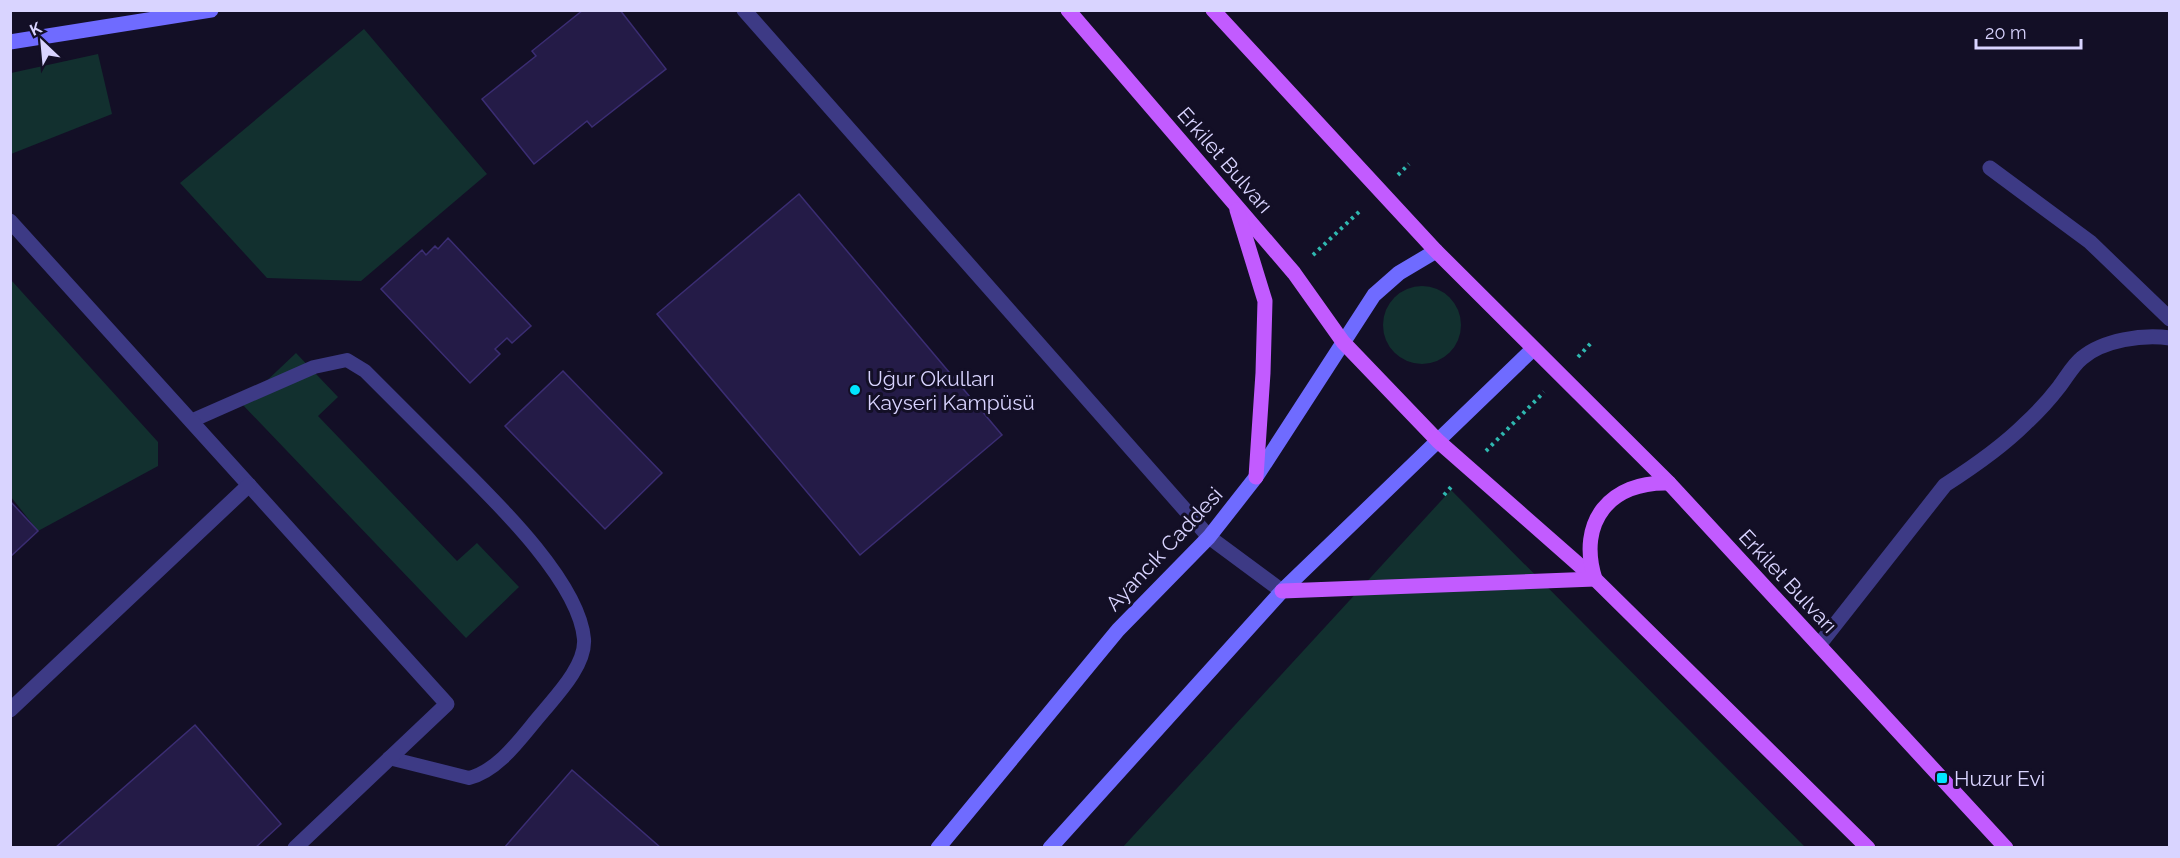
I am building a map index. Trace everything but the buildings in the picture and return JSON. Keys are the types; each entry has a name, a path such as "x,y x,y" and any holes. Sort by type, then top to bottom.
{"main road":[{"name":"Erkilet Bulvarı","path":"1068,10 1294,273 1344,342 1438,441"},
{"path":"1213,10 1436,251"},
{"path":"1235,204 1265,301 1256,477"},
{"name":"Erkilet Bulvarı","path":"1436,251 1669,483 2006,848"},
{"path":"1438,441 1595,579 1868,848"},
{"path":"1595,579 1590,562 1589,543 1594,525 1603,509 1616,496 1632,487 1651,483 1669,483"},
{"path":"1282,591 1595,579"}],"street":[{"path":"10,42 211,10"},
{"path":"744,10 1209,537 1282,591"},
{"path":"1990,168 2090,242 2169,319"},
{"path":"10,221 447,704 295,848"},
{"name":"Ayancık Caddesi","path":"938,848 1118,630 1209,537 1256,477 1374,295 1399,273 1436,251"},
{"path":"1819,645 1945,485 1982,460 2025,425 2055,393 2081,358 2121,341 2143,337 2169,338"},
{"path":"1050,848 1282,591 1533,349"},
{"path":"10,710 249,485"}],"lane":[{"path":"191,421 314,367 347,360 365,372 515,521 562,585 575,608 584,640 580,658 565,686 508,752 481,775 469,778 389,758"}],"path":[{"path":"1294,273 1409,164"},
{"path":"1444,495 1591,343"}],"green space":[{"path":"364,29 487,174 361,281 267,278 180,183"},
{"path":"98,54 112,114 11,154 11,73"},
{"path":"11,280 158,442 158,466 38,531 11,497"},
{"path":"1414,286 1430,286 1444,292 1455,303 1461,317 1461,333 1455,347 1444,358 1430,364 1414,364 1400,358 1389,347 1383,333 1383,317 1389,303 1400,292"},
{"path":"296,353 338,397 318,416 457,561 477,543 519,587 466,638 242,404"},
{"path":"1451,490 1805,847 1122,848"}],"place":[{"name":"Uğur Okulları Kayseri Kampüsü","path":"855,390"},
{"name":"Huzur Evi","path":"1942,778"}]}
